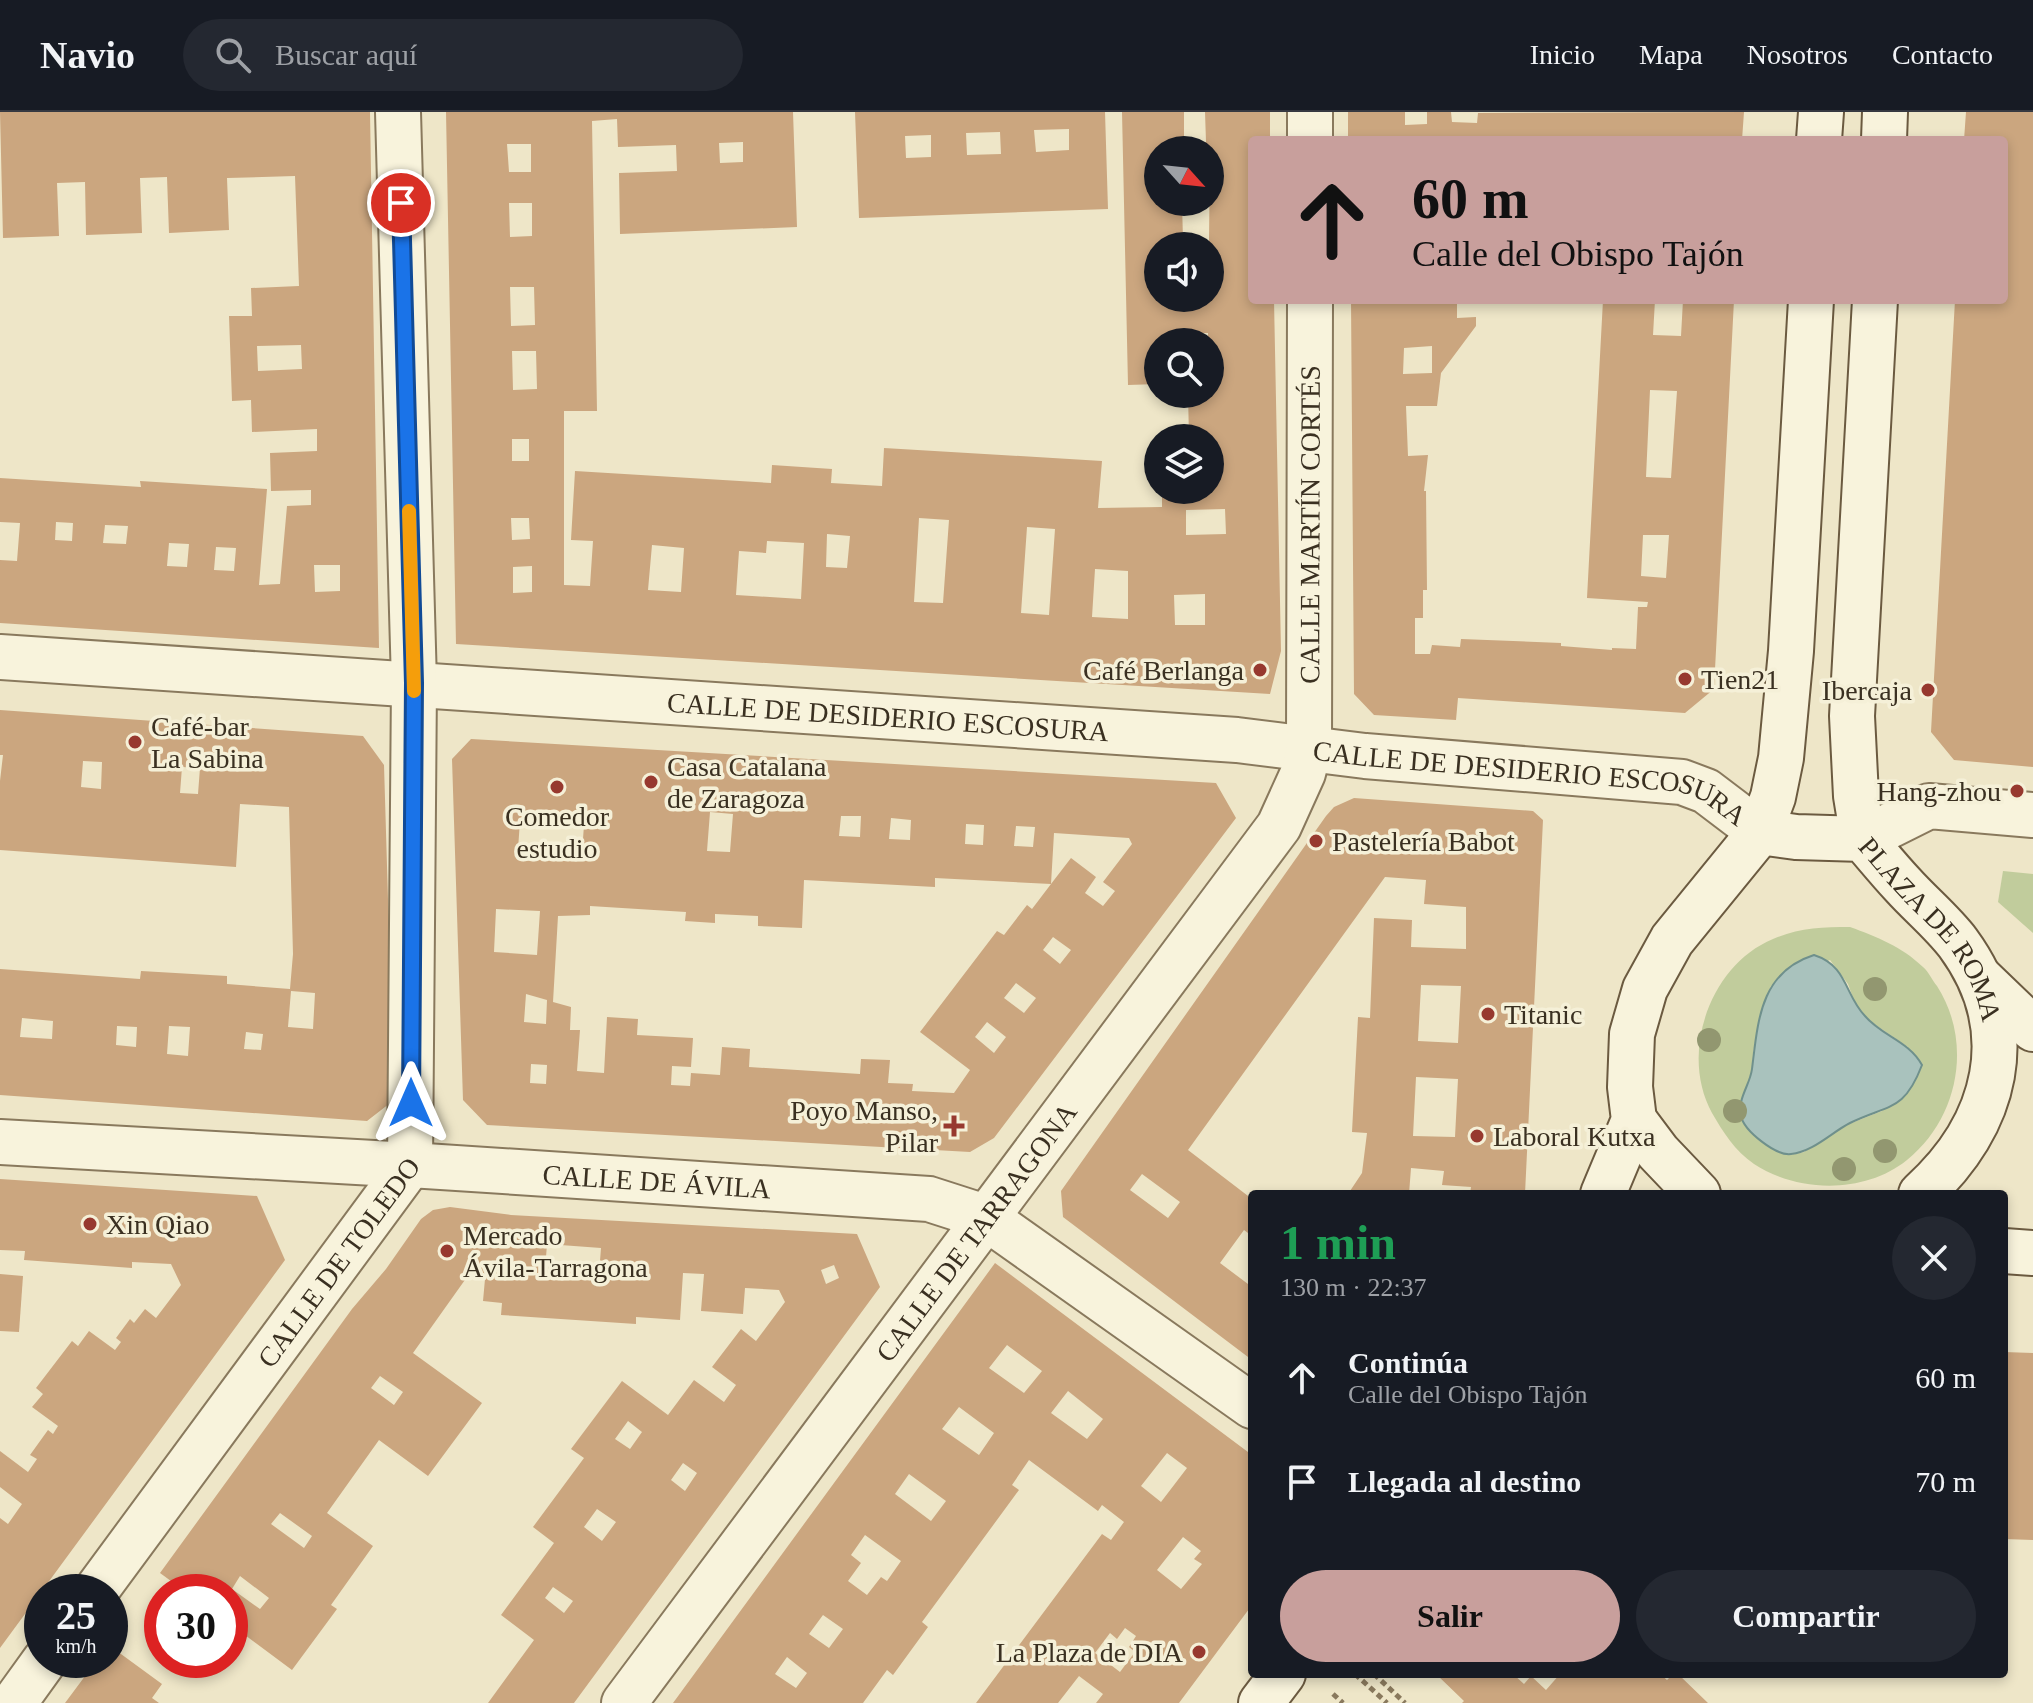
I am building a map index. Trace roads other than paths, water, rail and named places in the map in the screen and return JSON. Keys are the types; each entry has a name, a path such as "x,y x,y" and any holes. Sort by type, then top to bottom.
{"street":[{"name":"CALLE DE TOLEDO","path":"108,1574 410,1165 414,683 398,112"},
{"path":"1310,112 1310,136"},
{"path":"1819,136 1821,112"},
{"path":"1884,136 1885,112"},
{"name":"CALLE MARTÍN CORTÉS","path":"1309,750 1310,304"},
{"path":"1605,1190 1634,1120 1630,1087 1632,1034 1645,989 1672,940 1760,832 1773,797 1781,758 1789,680 1811,304"},
{"path":"1875,304 1852,716 1856,796 1863,839 1929,806 2033,815"},
{"name":"CALLE DE DESIDERIO ESCOSURA","path":"0,657 1221,739 1309,750 1682,782 1706,791 1760,832"},
{"name":"CALLE DE TARRAGONA","path":"624,1703 1265,847 1279,826 1303,773 1309,750"},
{"name":"PLAZA DE ROMA","path":"1760,832 1796,837 1863,839 1956,940 1979,978 1995,1037 1991,1083 1969,1138 1951,1163 1925,1190"},
{"path":"1979,978 2033,1029"},
{"path":"1634,1120 1665,1160 1694,1190"},
{"name":"CALLE DE ÁVILA","path":"0,1142 929,1199 985,1217 1248,1403"},
{"path":"2008,1251 2033,1253"},
{"path":"14,1703 32,1678"},
{"path":"1261,1703 1280,1678"}],"water":[{"path":"1814,955 1840,973 1865,1016 1910,1050 1922,1065 1902,1099 1850,1123 1807,1150 1785,1154 1754,1135 1743,1122 1740,1110 1751,1075 1765,1000 1782,973"}],"place":[{"name":"Café Berlanga","path":"1260,670"},
{"name":"Tien21","path":"1685,679"},
{"name":"Ibercaja","path":"1928,690"},
{"name":"Café-bar La Sabina","path":"135,742"},
{"name":"Casa Catalana de Zaragoza","path":"651,782"},
{"name":"Comedor estudio","path":"557,787"},
{"name":"Hang-zhou","path":"2017,791"},
{"name":"Pastelería Babot","path":"1316,841"},
{"name":"Titanic","path":"1488,1014"},
{"name":"Poyo Manso, Pilar","path":"954,1126"},
{"name":"Laboral Kutxa","path":"1477,1136"},
{"name":"Xin Qiao","path":"90,1224"},
{"name":"Mercado Ávila-Tarragona","path":"447,1251"},
{"name":"La Plaza de DIA","path":"1199,1652"}]}
